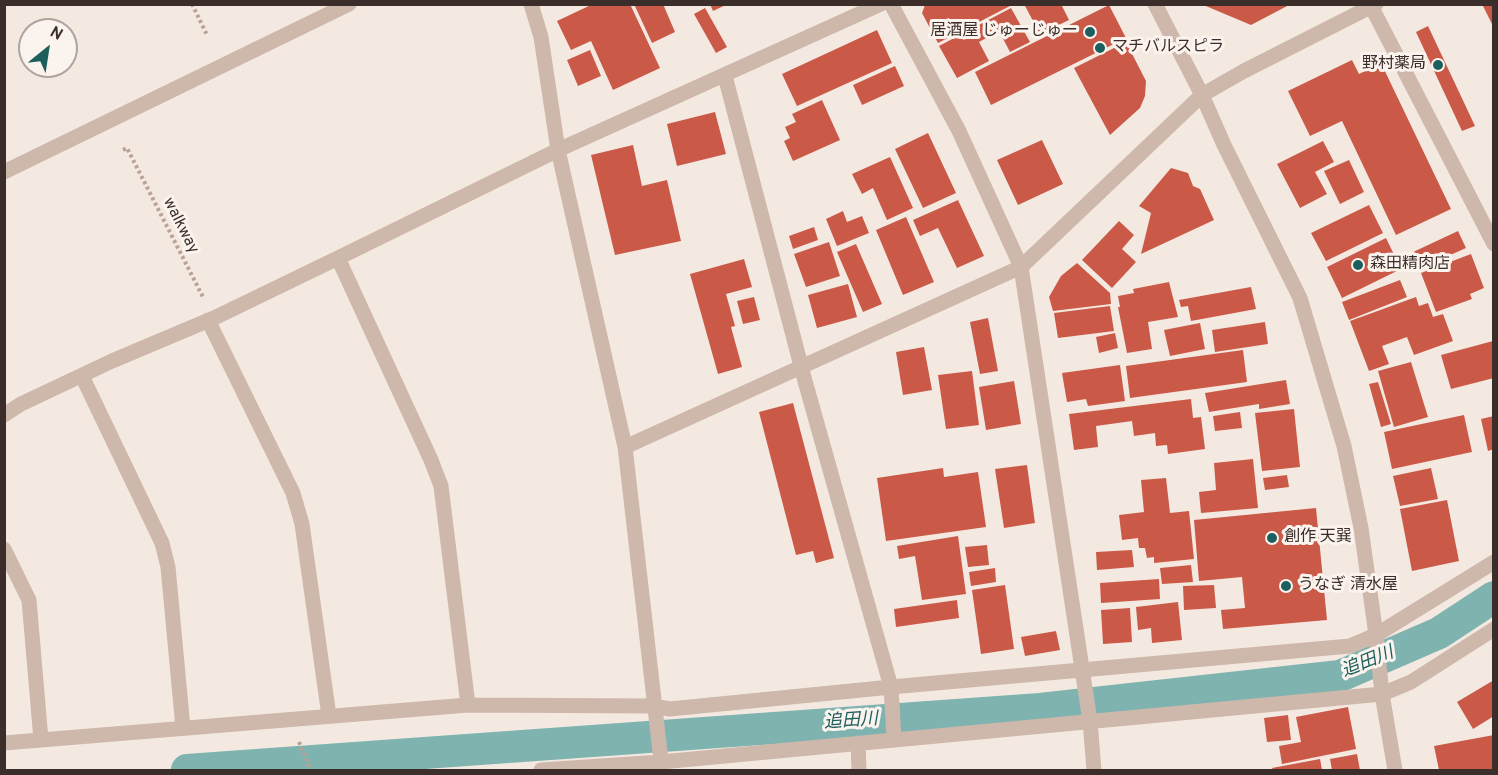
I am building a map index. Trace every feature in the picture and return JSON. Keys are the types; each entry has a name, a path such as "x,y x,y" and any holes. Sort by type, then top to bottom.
{"street":[{"path":"4,172 349,4"},
{"path":"531,4 541,37 558,150 625,447 661,766"},
{"path":"4,415 21,404 211,319 558,150 881,4"},
{"path":"891,4 959,131 1021,267 1080,669 1090,722 1094,771"},
{"path":"1155,4 1202,95 1224,145 1300,298 1344,446 1361,528 1382,694 1395,771"},
{"path":"625,447 1021,267 1202,95 1244,70 1372,5 1487,214 1494,244"},
{"path":"725,76 891,687 894,738"},
{"path":"338,258 427,449 441,486 468,705"},
{"path":"211,319 296,503 302,524 329,716"},
{"path":"82,376 162,543 168,567 183,728"},
{"path":"4,549 29,600 41,740"},
{"path":"4,742 468,705 653,706 670,709 1080,669 1350,646 1376,635 1494,562"},
{"path":"541,771 661,766 894,738 1382,694 1411,682 1494,629"},
{"path":"858,743 859,771"}],"path":[{"path":"192,4 207,35"},
{"name":"walkway","path":"123,150 127,148 211,319"},
{"path":"299,742 311,771"}],"building":[{"path":"593,4 630,4 660,68 613,90 591,41 571,50 557,21"},
{"path":"634,4 663,4 675,32 652,43"},
{"path":"710,4 728,4 713,11"},
{"path":"1024,4 1061,4 1069,20 1040,34"},
{"path":"1201,4 1291,4 1251,25"},
{"path":"1482,4 1494,4 1494,28"},
{"path":"925,5 1012,5 938,43 922,13"},
{"path":"1109,5 1126,38 991,105 975,72"},
{"path":"705,8 727,47 716,53 694,14"},
{"path":"1011,8 1030,42 1010,52 999,31 979,42 989,61 957,78 939,46"},
{"path":"1428,26 1475,126 1462,131 1416,32"},
{"path":"877,30 892,63 797,106 782,74"},
{"path":"1126,42 1146,81 1145,96 1140,108 1110,135 1074,68"},
{"path":"590,50 601,76 578,86 567,60"},
{"path":"1352,60 1359,74 1381,63 1451,209 1396,235 1342,121 1310,136 1288,91"},
{"path":"895,66 904,86 862,105 853,85"},
{"path":"822,100 840,140 793,161 784,141 790,138 785,127 796,122 792,114"},
{"path":"715,112 726,154 677,166 667,124"},
{"path":"928,133 956,193 923,208 895,149"},
{"path":"1042,140 1063,184 1018,205 997,160"},
{"path":"1323,141 1334,162 1315,172 1327,194 1300,208 1277,164"},
{"path":"633,145 642,186 667,180 681,241 615,255 591,155"},
{"path":"890,157 913,208 887,220 873,188 862,194 852,174"},
{"path":"1349,160 1364,192 1340,204 1324,171"},
{"path":"1171,168 1188,173 1193,186 1200,189 1214,220 1141,254 1151,213 1139,206"},
{"path":"958,200 984,256 957,268 938,228 920,236 913,220"},
{"path":"1369,205 1383,233 1326,261 1311,233"},
{"path":"843,211 847,222 862,216 869,233 837,246 826,219"},
{"path":"906,217 934,282 903,295 876,230"},
{"path":"1119,221 1134,235 1122,249 1136,262 1112,288 1082,260"},
{"path":"814,227 818,240 793,249 789,236"},
{"path":"1458,231 1466,248 1419,269 1411,253"},
{"path":"1386,238 1401,269 1342,298 1327,267"},
{"path":"829,242 840,276 806,287 794,254"},
{"path":"856,244 882,304 863,312 837,252"},
{"path":"1471,254 1484,288 1470,294 1472,299 1436,312 1421,273"},
{"path":"744,259 752,287 726,294 735,326 731,327 742,367 718,374 690,274"},
{"path":"1077,263 1110,293 1111,304 1053,311 1049,297 1061,276"},
{"path":"1400,280 1407,297 1349,320 1342,302"},
{"path":"1169,282 1178,317 1148,322 1152,349 1127,353 1118,296 1134,293 1133,289"},
{"path":"848,284 857,317 817,328 808,295"},
{"path":"1251,287 1256,309 1191,321 1188,306 1181,307 1179,300"},
{"path":"754,297 760,320 743,324 737,301"},
{"path":"1416,297 1419,306 1428,303 1433,317 1443,314 1453,341 1414,355 1407,337 1382,346 1389,364 1369,371 1350,321"},
{"path":"1110,306 1114,331 1058,338 1054,313"},
{"path":"988,318 998,371 980,374 970,322"},
{"path":"1265,322 1268,344 1215,352 1212,330"},
{"path":"1200,323 1205,349 1170,356 1164,330"},
{"path":"1115,333 1118,348 1099,353 1096,337"},
{"path":"1493,341 1494,378 1451,389 1441,355"},
{"path":"924,347 932,390 903,395 896,352"},
{"path":"1243,350 1247,382 1130,398 1126,366"},
{"path":"1411,362 1428,417 1394,427 1378,371"},
{"path":"1120,365 1125,401 1088,406 1086,399 1067,402 1062,373"},
{"path":"972,371 979,425 946,429 938,375"},
{"path":"1286,380 1290,404 1259,409 1259,404 1209,412 1205,393"},
{"path":"1014,381 1021,424 986,430 979,387"},
{"path":"1378,382 1391,424 1381,427 1369,384"},
{"path":"1191,399 1193,418 1201,417 1205,449 1168,454 1167,445 1156,446 1155,433 1134,436 1132,421 1096,426 1098,447 1074,450 1069,414"},
{"path":"793,403 834,558 816,563 813,551 796,555 759,412"},
{"path":"1294,409 1300,467 1262,471 1255,413"},
{"path":"1240,412 1242,428 1215,431 1213,416"},
{"path":"1464,415 1472,452 1392,469 1384,432"},
{"path":"1494,416 1494,449 1488,451 1481,419"},
{"path":"1253,459 1258,508 1201,513 1199,492 1216,490 1214,463"},
{"path":"1027,465 1035,523 1004,528 995,469"},
{"path":"943,468 944,477 978,472 986,527 886,541 877,478"},
{"path":"1431,468 1438,499 1400,506 1393,476"},
{"path":"1287,475 1289,487 1265,490 1263,478"},
{"path":"1166,478 1170,513 1189,511 1194,559 1154,563 1154,557 1147,558 1145,548 1139,548 1138,538 1122,540 1119,515 1144,512 1141,480"},
{"path":"1447,500 1459,561 1412,571 1400,509"},
{"path":"1316,508 1327,620 1223,629 1221,610 1245,608 1242,577 1199,581 1194,520"},
{"path":"958,536 966,594 922,600 915,556 899,559 897,546"},
{"path":"987,545 989,565 968,567 965,547"},
{"path":"1132,550 1134,567 1097,570 1096,552"},
{"path":"1191,565 1193,582 1162,584 1160,568"},
{"path":"995,568 996,582 971,586 969,572"},
{"path":"1159,579 1160,599 1101,603 1100,583"},
{"path":"1005,585 1014,649 981,654 972,590"},
{"path":"1214,585 1216,608 1184,610 1183,586"},
{"path":"957,600 959,618 896,627 894,609"},
{"path":"1178,602 1182,640 1152,643 1151,628 1138,630 1136,607"},
{"path":"1130,608 1132,642 1103,644 1101,610"},
{"path":"1056,631 1060,650 1025,656 1021,637"},
{"path":"1494,680 1494,716 1473,729 1457,702"},
{"path":"1348,707 1356,749 1282,764 1279,746 1301,742 1296,717"},
{"path":"1288,715 1291,740 1267,742 1264,718"},
{"path":"1494,735 1494,770 1439,770 1434,746"},
{"path":"1357,754 1360,770 1332,770 1330,759"},
{"path":"1320,759 1322,770 1273,770 1272,768"}],"waterway":[{"name":"追田川","path":"187,770 1040,709 1340,676 1439,633 1494,597"}],"place":[{"name":"居酒屋 じゅーじゅー","path":"1090,32"},
{"name":"マチバルスピラ","path":"1100,48"},
{"name":"野村薬局","path":"1438,65"},
{"name":"森田精肉店","path":"1358,265"},
{"name":"創作 天巽","path":"1272,538"},
{"name":"うなぎ 清水屋","path":"1286,586"}]}
